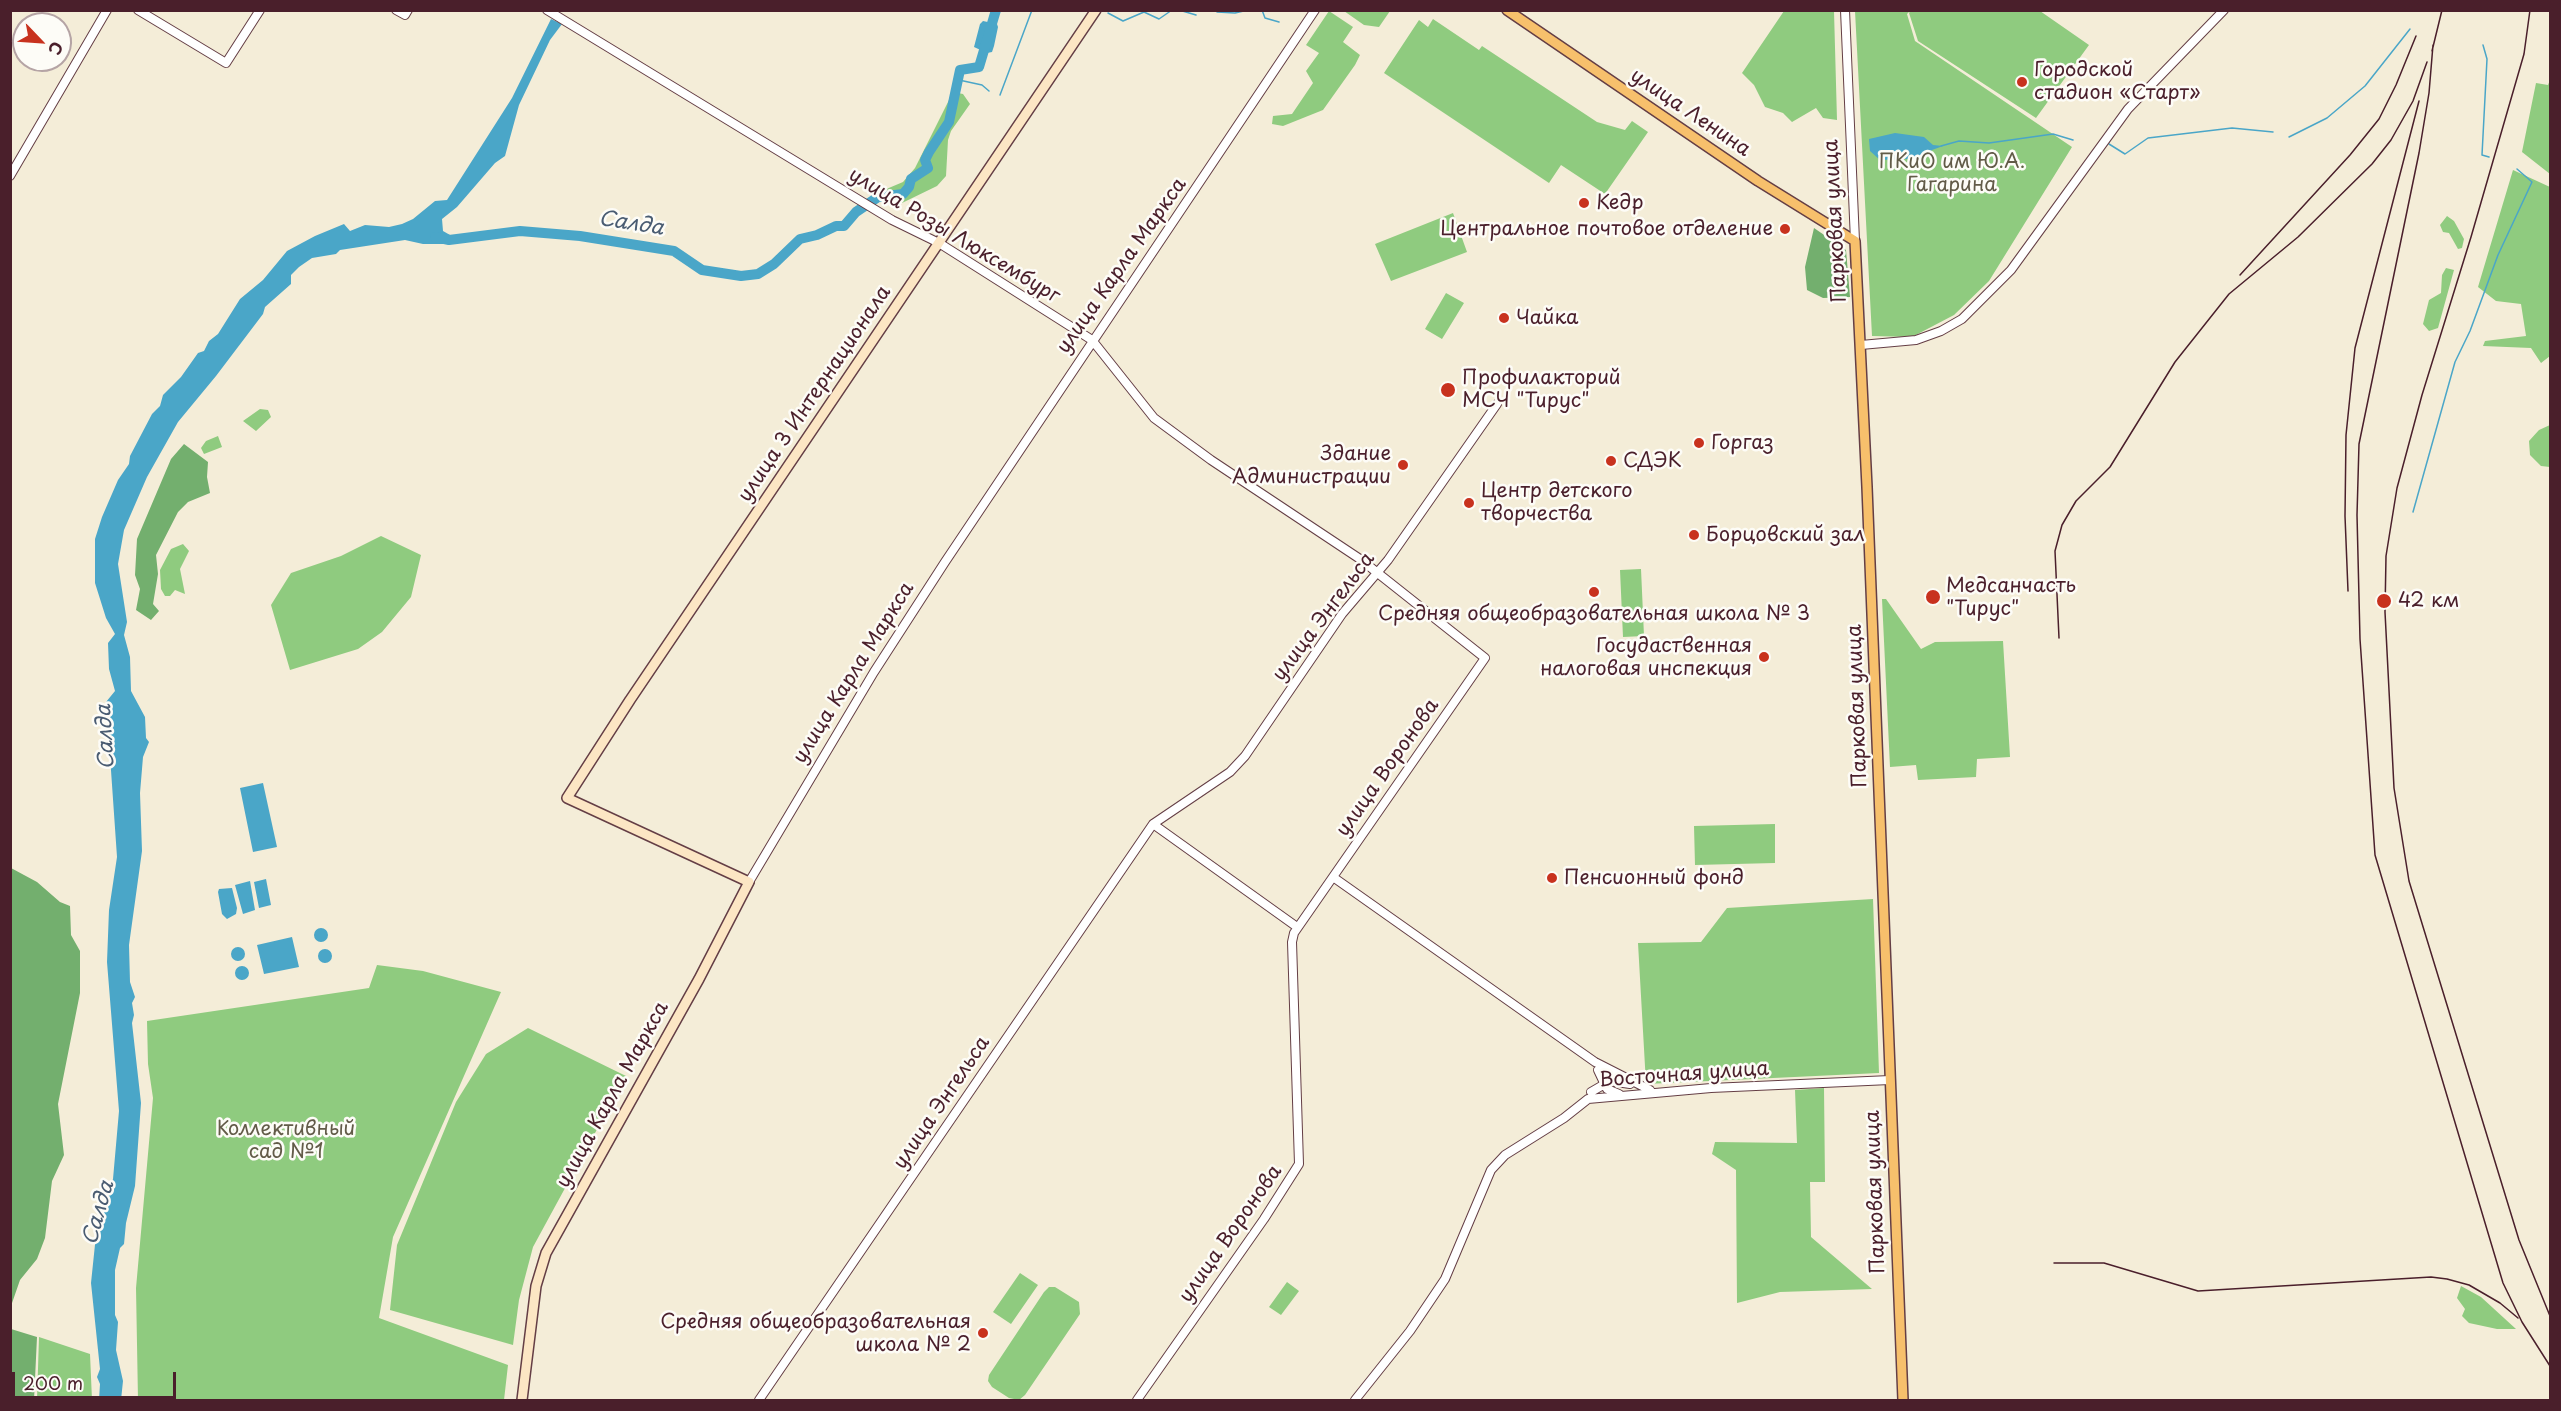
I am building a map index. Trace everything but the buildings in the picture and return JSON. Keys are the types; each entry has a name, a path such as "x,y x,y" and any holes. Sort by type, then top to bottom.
{"main road":[{"name":"улица 3 Интернационала","path":"749,882 567,798 630,700 1096,10"},
{"name":"улица Ленина","path":"1508,10 1758,182 1855,241"},
{"name":"Парковая улица","path":"1855,241 1903,1401"},
{"name":"улица Карла Маркса","path":"522,1401 536,1286 546,1253 699,979 749,882"}],"street":[{"path":"10,176 107,10"},
{"path":"138,10 226,63 260,10"},
{"path":"396,10 406,13"},
{"name":"улица Розы Люксембург","path":"547,10 892,220 939,243 1092,340 1154,418 1377,573 1485,658"},
{"name":"улица Карла Маркса","path":"749,882 874,672 1092,340 1194,194 1315,10"},
{"name":"Парковая улица","path":"1845,10 1855,241"},
{"path":"1861,345 1916,340 1941,331 1962,319 2011,270 2128,109 2224,10"},
{"name":"улица Энгельса","path":"759,1401 1153,824 1230,772 1245,756 1342,614 1368,580 1377,573 1497,404"},
{"name":"улица Воронова","path":"1141,1399 1299,1164 1292,942 1297,927 1485,658"},
{"path":"1153,824 1297,927"},
{"name":"Восточная улица","path":"1333,877 1597,1066 1607,1068 1638,1086"},
{"path":"1597,1066 1609,1094"},
{"path":"1590,1096 1597,1066"},
{"path":"1607,1068 1615,1081"},
{"name":"Восточная улица","path":"1355,1401 1410,1331 1445,1279 1491,1170 1505,1155 1564,1118 1590,1096 1890,1080"},
{"path":"1590,1096 1603,1084 1615,1081 1657,1091"},
{"path":"1609,1094 1615,1081"}],"green space":[{"name":"Городской стадион «Старт»","path":"1911,10 2040,11 2089,45 2036,118 1918,41 1909,13"},
{"path":"1329,11 1353,27 1343,42 1360,55 1355,65 1323,110 1283,126 1272,124 1273,116 1292,114 1313,83 1306,71 1319,53 1306,45"},
{"path":"1344,11 1390,11 1379,27 1364,25"},
{"path":"1784,11 1834,11 1837,120 1823,118 1816,108 1792,122 1783,113 1765,107 1754,85 1742,73"},
{"name":"ПКиО им Ю.А. Гагарина","path":"1855,11 1910,11 1907,14 1915,41 2072,147 1989,281 1954,315 1912,337 1872,336"},
{"path":"1433,19 1479,50 1482,46 1597,122 1625,130 1632,121 1648,132 1605,194 1561,165 1549,183 1384,73 1419,20 1428,27"},
{"path":"2550,80 2550,174 2522,152 2536,83 2548,85"},
{"path":"953,92 963,94 970,104 951,131 948,140 946,176 937,186 902,203 892,201 884,190 903,182 915,168"},
{"path":"2513,170 2550,187 2550,356 2541,363 2531,348 2483,346 2485,341 2526,336 2521,304 2496,301 2478,287"},
{"path":"1453,213 1467,252 1391,281 1375,244"},
{"path":"2447,216 2454,221 2464,239 2462,248 2458,249 2449,233 2443,232 2440,225"},
{"path":"1814,228 1846,250 1850,297 1823,298 1807,290 1805,267"},
{"path":"2446,268 2454,270 2438,328 2429,331 2423,324 2429,300 2441,293 2442,275"},
{"path":"1446,293 1464,303 1442,339 1425,329"},
{"path":"260,409 268,410 271,417 256,431 243,421"},
{"path":"2550,425 2550,467 2541,466 2530,455 2529,441 2539,430"},
{"path":"218,436 222,447 204,454 201,448 206,441"},
{"path":"184,444 208,462 207,477 210,493 188,502 178,512 156,555 158,574 153,604 159,611 151,620 136,610 140,589 135,575 137,539 171,459"},
{"path":"381,536 421,555 411,597 382,632 358,649 290,670 271,605 291,573 341,556"},
{"path":"183,544 189,551 180,569 185,594 175,590 170,596 165,596 161,589 160,570 171,549"},
{"path":"1641,569 1644,636 1623,637 1620,570"},
{"path":"1882,599 1886,599 1921,649 1935,642 2003,641 2010,757 1977,759 1976,777 1918,780 1916,765 1890,767"},
{"path":"1775,824 1775,863 1695,865 1694,826"},
{"path":"11,868 37,882 60,902 70,906 71,935 80,951 80,993 58,1104 64,1155 52,1181 45,1238 37,1259 20,1280 11,1306"},
{"path":"1873,899 1879,1073 1646,1084 1638,943 1701,942 1727,908"},
{"name":"Коллективный сад №1","path":"377,965 423,971 501,992 393,1237 379,1318 508,1365 504,1400 138,1400 136,1288 153,1098 148,1064 147,1021 369,988"},
{"path":"528,1028 626,1076 533,1247 519,1300 513,1345 390,1310 397,1245 456,1102 486,1054"},
{"path":"1824,1088 1825,1182 1810,1182 1811,1237 1872,1289 1780,1292 1737,1303 1736,1170 1712,1154 1715,1142 1797,1143 1795,1090"},
{"path":"1020,1273 1038,1285 1011,1324 993,1312"},
{"path":"1287,1282 1299,1291 1281,1315 1269,1307"},
{"path":"2461,1286 2481,1297 2516,1329 2497,1329 2469,1323 2462,1316 2465,1309 2457,1298"},
{"path":"1049,1287 1055,1287 1079,1302 1080,1314 1025,1395 1019,1400 1009,1398 992,1387 988,1381 989,1375"},
{"path":"11,1329 37,1337 34,1400 11,1400"},
{"path":"39,1337 90,1354 92,1400 37,1400"}],"water":[{"path":"551,19 562,24 550,40 519,105 505,156 495,163 457,207 442,219 443,231 450,235 448,244 423,244 405,240 340,250 336,254 312,258 299,267 291,275 291,284 265,307 263,314 178,422 147,477 124,530 118,564 127,622 124,635 130,657 131,691 145,717 146,738 149,742 143,757 140,793 142,851 129,945 130,982 135,997 132,1003 134,1015 132,1023 141,1103 135,1186 126,1223 124,1244 120,1248 115,1270 115,1315 118,1322 116,1350 123,1381 121,1400 99,1400 100,1384 97,1377 100,1369 91,1283 96,1235 113,1179 119,1111 107,962 109,910 117,857 108,727 110,716 106,702 115,691 109,669 108,643 115,634 106,618 95,583 95,539 102,517 118,480 129,464 130,456 152,414 160,406 163,395 181,377 198,353 204,351 209,341 218,334 240,299 263,280 287,251 344,224 350,231 365,225 389,227 402,224 413,219 435,201 447,200 512,98"},
{"path":"983,21 997,24 998,27 992,52 987,53 974,47 980,24"},
{"path":"1895,133 1924,137 1933,145 1943,146 1932,150 1926,157 1880,160 1870,151 1869,139"},
{"path":"263,783 277,847 253,852 240,788"},
{"path":"266,879 271,905 259,908 254,882"},
{"path":"250,881 255,910 243,914 235,885"},
{"path":"232,888 237,908 236,914 227,919 222,914 218,892 219,889"},
{"path":"318,928 324,928 328,935 324,942 318,942 314,938 314,932"},
{"path":"292,937 299,967 264,974 257,945"},
{"path":"235,947 241,947 245,954 241,961 235,961 231,957 231,951"},
{"path":"322,949 328,949 332,956 328,963 322,963 318,959 318,953"},
{"path":"239,966 245,966 249,973 245,980 239,980 235,976 235,970"}],"waterway":[{"name":"Салда","path":"435,237 449,240 520,231 580,236 674,251 702,270 741,276 758,274 774,264 800,239 817,235 836,226 844,226 856,212 878,197 903,194 909,187 911,179 928,168 925,160 949,122 960,70 979,67 996,10"},
{"path":"1000,95 1032,10"},
{"path":"1108,13 1123,21 1144,12 1159,19 1172,10"},
{"path":"1179,10 1196,15"},
{"path":"1217,12 1235,13 1248,10"},
{"path":"1262,10 1265,18 1279,22"},
{"path":"2289,137 2327,118 2365,86 2410,29"},
{"path":"2483,45 2487,59 2482,155 2489,157"},
{"path":"959,80 982,85 989,91"},
{"path":"2109,144 2125,154 2148,138 2232,128 2273,132"},
{"path":"1941,146 1959,141 1989,143 2053,134 2073,140"},
{"path":"2413,512 2455,362 2470,331 2498,255 2532,182 2517,169"}],"railway":[{"path":"2432,51 2442,10"},
{"path":"2530,10 2524,54 2422,395 2397,488 2386,556 2385,612 2394,788 2409,881 2519,1240 2550,1316"},
{"path":"2240,275 2350,155 2379,119 2416,36"},
{"path":"2433,45 2429,93 2419,153 2359,444 2357,515 2360,639 2375,855 2503,1283 2522,1322 2550,1366"},
{"path":"2059,638 2055,551 2062,525 2076,501 2110,467 2175,362 2229,294 2298,237 2372,164 2391,140 2413,101 2427,62"},
{"path":"2348,591 2345,516 2346,435 2355,348 2419,101"},
{"path":"2054,1263 2104,1263 2198,1291 2431,1277 2469,1285 2500,1303 2518,1318"}],"place":[{"name":"Городской стадион «Старт»","path":"2022,82"},
{"name":"Кедр","path":"1584,203"},
{"name":"Центральное почтовое отделение","path":"1785,229"},
{"name":"Чайка","path":"1504,318"},
{"name":"Профилакторий МСЧ \"Тирус\"","path":"1448,390"},
{"name":"Горгаз","path":"1699,443"},
{"name":"СДЭК","path":"1611,461"},
{"name":"Здание Администрации","path":"1403,465"},
{"name":"Центр детского творчества","path":"1469,503"},
{"name":"Борцовский зал","path":"1694,535"},
{"name":"Средняя общеобразовательная школа № 3","path":"1594,592"},
{"name":"Медсанчасть \"Тирус\"","path":"1933,597"},
{"name":"42 км","path":"2384,601"},
{"name":"Госудаственная налоговая инспекция","path":"1764,657"},
{"name":"Пенсионный фонд","path":"1552,878"},
{"name":"Средняя общеобразовательная школа № 2","path":"983,1333"}]}
